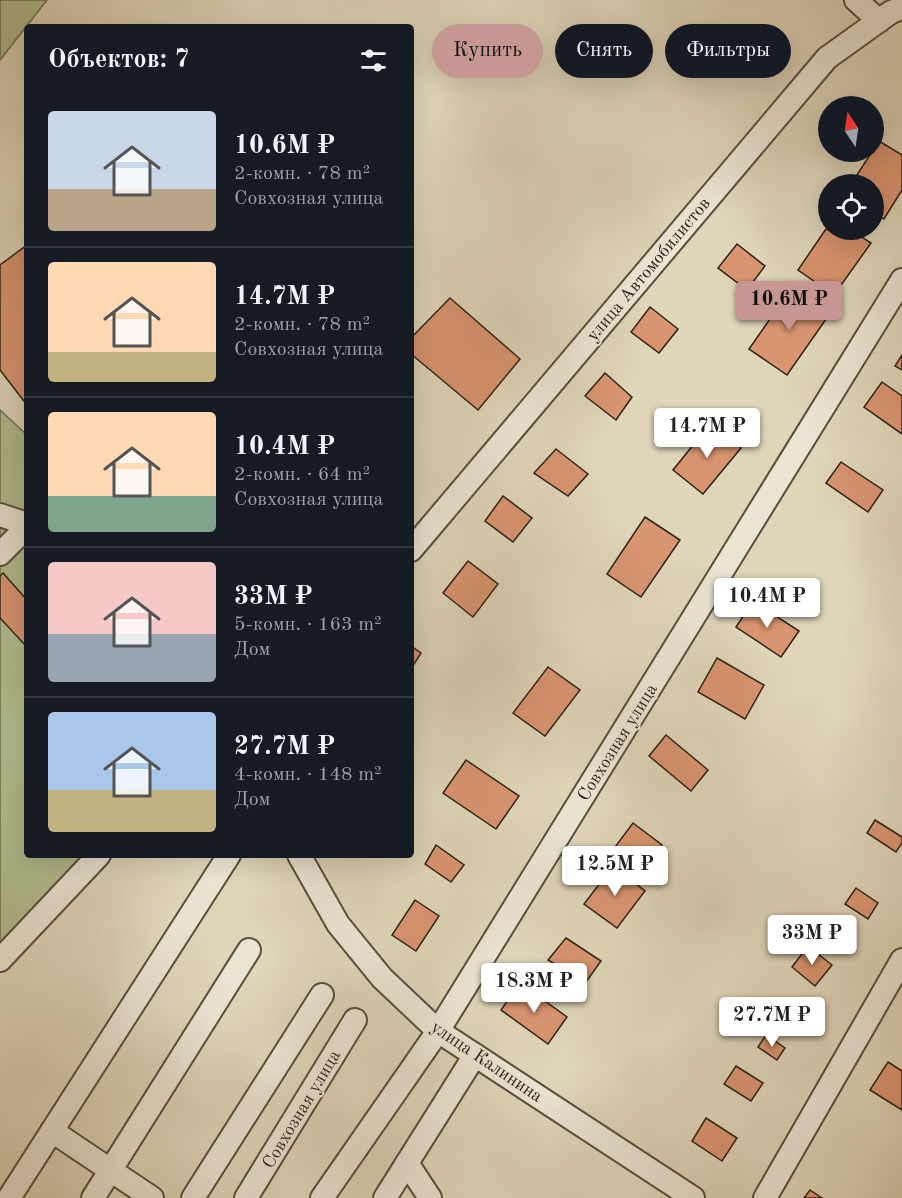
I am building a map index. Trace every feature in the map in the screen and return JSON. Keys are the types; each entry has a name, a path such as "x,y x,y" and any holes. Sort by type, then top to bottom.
{"street":[{"path":"856,0 879,21"},
{"name":"улица Автомобилистов","path":"414,546 827,58 891,12 902,8"},
{"name":"Совхозная улица","path":"322,1198 438,1030 902,280"},
{"path":"0,515 24,525"},
{"path":"0,554 24,529"},
{"path":"0,960 96,858"},
{"path":"9,1198 227,858"},
{"name":"улица Калинина","path":"301,858 338,924 382,978 438,1030 693,1198"},
{"path":"93,1198 249,950"},
{"path":"765,1198 902,960"},
{"path":"194,1198 322,995"},
{"name":"Совхозная улица","path":"256,1194 356,1020"},
{"path":"385,1198 475,1055"},
{"path":"52,1131 152,1198"},
{"path":"407,1163 430,1198"}],"green space":[{"path":"0,0 47,0 28,24 24,24 24,29 0,60"},
{"path":"0,410 24,432 24,858 91,858 0,950"}],"building":[{"path":"884,144 902,155 902,190 884,219 884,174 858,174 865,162 884,162"},
{"path":"818,240 866,240 871,243 834,295 798,270"},
{"path":"737,244 765,266 747,290 718,268"},
{"path":"24,247 24,401 0,370 0,265"},
{"path":"791,289 829,315 787,375 749,349"},
{"path":"450,298 520,359 478,410 414,357 414,335"},
{"path":"650,307 678,329 659,353 631,332"},
{"path":"902,355 902,370 895,366"},
{"path":"605,373 632,397 616,420 585,396"},
{"path":"882,382 902,396 902,434 864,407"},
{"path":"711,423 741,448 703,494 673,470"},
{"path":"556,449 588,474 568,496 534,473"},
{"path":"841,462 883,490 868,512 826,483"},
{"path":"503,496 532,518 513,542 485,521"},
{"path":"645,517 680,540 641,597 607,574"},
{"path":"468,561 498,584 473,617 443,593"},
{"path":"3,573 24,597 24,644 0,618 0,576"},
{"path":"753,601 799,631 781,657 736,627"},
{"path":"414,648 421,653 414,664"},
{"path":"717,658 764,685 745,719 698,692"},
{"path":"548,667 580,690 545,736 513,713"},
{"path":"666,735 708,770 691,791 649,756"},
{"path":"466,760 519,796 496,829 443,793"},
{"path":"875,820 902,837 902,843 896,852 867,833"},
{"path":"633,823 662,845 643,869 615,847"},
{"path":"436,845 464,865 451,882 425,864"},
{"path":"613,866 645,891 617,928 584,904"},
{"path":"856,888 878,903 868,919 845,904"},
{"path":"415,900 439,916 416,951 392,935"},
{"path":"566,938 601,961 586,982 548,960"},
{"path":"808,946 832,965 815,986 792,967"},
{"path":"520,983 567,1017 548,1044 501,1010"},
{"path":"784,999 807,1013 798,1026 775,1012"},
{"path":"766,1035 785,1048 777,1060 758,1047"},
{"path":"888,1062 902,1071 902,1110 870,1090"},
{"path":"736,1066 763,1083 751,1101 724,1084"},
{"path":"706,1118 737,1138 722,1161 692,1141"},
{"path":"810,1190 822,1198 804,1198"}]}
